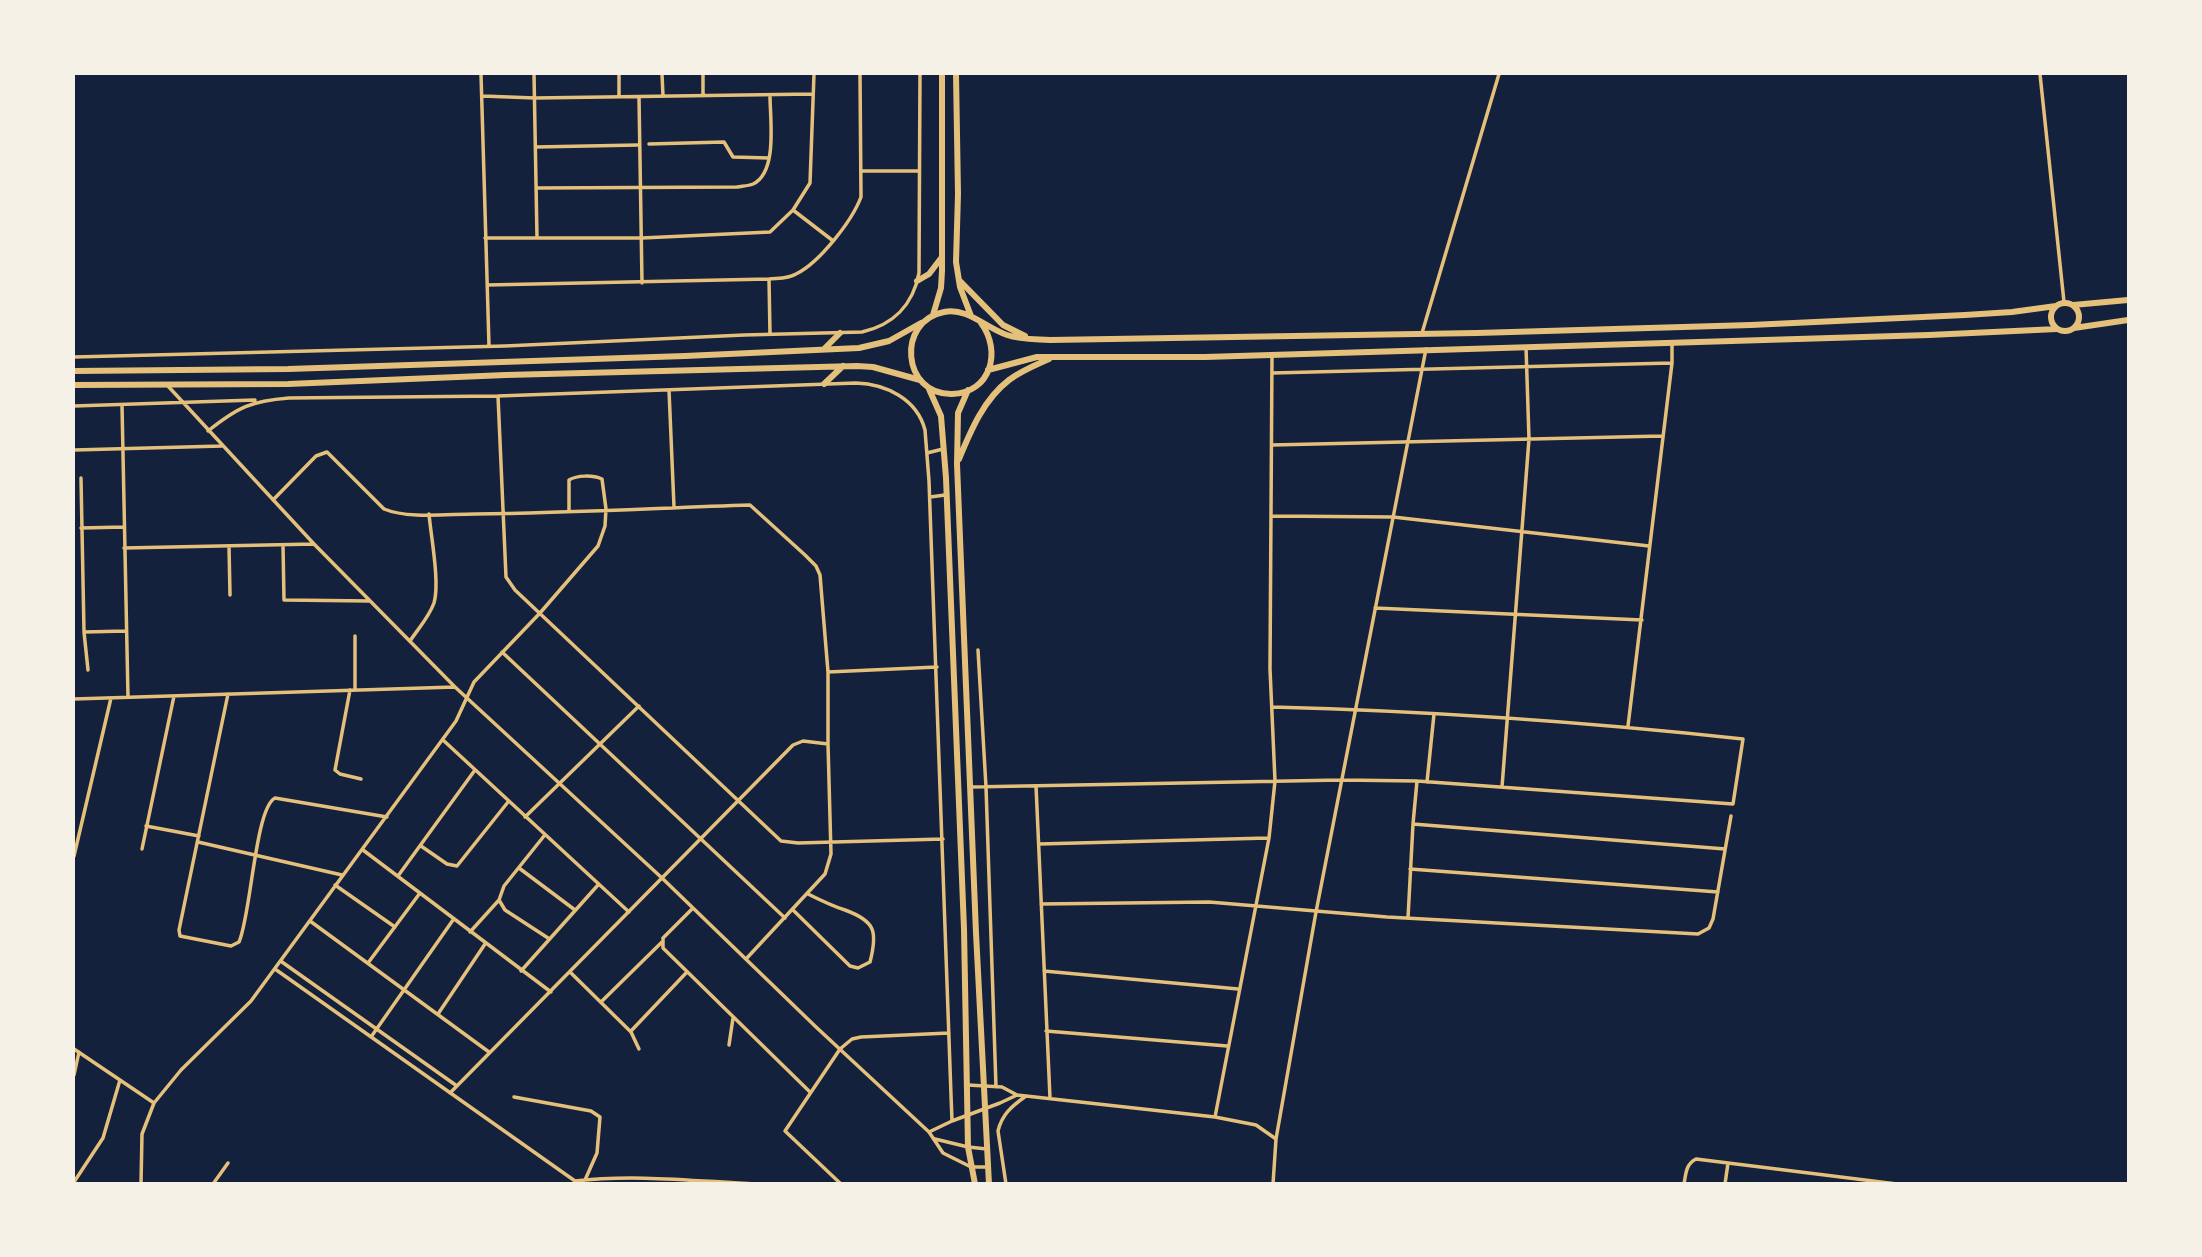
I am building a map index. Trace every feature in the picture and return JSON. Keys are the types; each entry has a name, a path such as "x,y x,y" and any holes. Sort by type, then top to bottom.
{"main road":[{"path":"933,315 942,288 943,74"},
{"path":"956,74 958,279 971,316"},
{"path":"918,281 929,274 942,257"},
{"path":"958,279 1003,325 1030,339"},
{"path":"74,371 301,368 874,346 896,338 933,315 946,311 971,316 1005,334 1030,339 1751,325 2012,312 2056,306 2064,302 2073,305 2129,300"},
{"path":"2073,305 2079,316 2074,328"},
{"path":"2056,306 2050,318 2057,329"},
{"path":"988,370 1024,360 1052,357 1272,355 2057,329 2066,331 2129,320"},
{"path":"923,322 910,345 913,370 928,387 943,393 968,390"},
{"path":"981,323 987,331 993,351 983,379 968,390 958,412 957,464 989,1184"},
{"path":"823,349 840,333"},
{"path":"957,464 980,413 999,389 1014,376 1052,357"},
{"path":"74,386 288,384 844,366 873,367 920,380"},
{"path":"824,384 844,366"},
{"path":"928,387 941,416 945,449 964,929 968,1147 975,1184"}],"street":[{"path":"481,74 489,346"},
{"path":"534,74 537,238"},
{"path":"619,74 619,97"},
{"path":"662,74 663,96"},
{"path":"703,96 704,74"},
{"path":"485,238 642,238 763,234 774,230 793,210 810,183 814,74"},
{"path":"487,285 769,279 798,274 815,261 857,207 862,188 860,74"},
{"path":"74,357 489,346 862,332 889,322 909,301 918,281 920,74"},
{"path":"1422,333 1499,74"},
{"path":"2040,74 2064,302"},
{"path":"482,96 535,98 813,94"},
{"path":"536,188 754,184 766,171 769,158 770,96"},
{"path":"639,97 642,283"},
{"path":"649,144 724,142 733,157 769,158"},
{"path":"536,147 639,145"},
{"path":"862,171 919,171"},
{"path":"793,210 832,240"},
{"path":"769,279 769,334"},
{"path":"1628,726 1672,363 1672,343"},
{"path":"1502,787 1530,439 1526,347"},
{"path":"1273,1184 1276,1139 1340,780 1426,349"},
{"path":"1215,1117 1269,838 1275,780 1270,669 1272,355"},
{"path":"1272,373 1672,363"},
{"path":"74,405 498,396 869,383 901,396 912,405 923,422 927,453 937,667 951,1121"},
{"path":"165,384 314,544 455,687 662,878 929,1132 943,1153 971,1167 988,1167"},
{"path":"669,390 674,508"},
{"path":"498,396 506,577 515,590 781,841 798,843 943,839"},
{"path":"208,431 228,415 261,400"},
{"path":"122,405 128,698"},
{"path":"1272,445 1662,436"},
{"path":"74,450 222,446"},
{"path":"927,453 945,449"},
{"path":"273,500 316,456 327,452 384,509 391,512 503,513 750,505 816,566 822,582 828,672 829,865 808,894 746,960"},
{"path":"142,1183 142,1134 154,1103 181,1070 251,1001 461,714 474,682 598,546 605,526 606,509 601,479 574,477 568,483 569,511"},
{"path":"81,478 84,632 88,670"},
{"path":"930,497 947,495"},
{"path":"410,641 434,603 436,589 429,514"},
{"path":"1272,516 1393,517 1650,546"},
{"path":"81,528 124,527"},
{"path":"124,548 314,544"},
{"path":"283,545 284,600 370,601"},
{"path":"229,546 230,594"},
{"path":"1375,608 1642,620"},
{"path":"84,632 126,631"},
{"path":"355,636 353,690 335,770 337,773 361,779"},
{"path":"978,650 986,787 996,1087"},
{"path":"502,652 785,918"},
{"path":"828,672 937,667"},
{"path":"74,699 455,687"},
{"path":"228,694 178,930 180,936 231,946 239,942 267,803 275,798 388,817"},
{"path":"142,849 174,696"},
{"path":"74,856 111,698"},
{"path":"525,817 639,706"},
{"path":"971,788 1275,780 1416,781 1732,804 1743,739 1628,726 1355,709 1272,707"},
{"path":"1427,782 1434,714"},
{"path":"443,739 544,836 629,912"},
{"path":"450,1093 793,745 803,741 828,744"},
{"path":"398,876 475,770"},
{"path":"1408,918 1416,781"},
{"path":"1036,786 1050,1098"},
{"path":"421,846 447,864 457,866 508,802"},
{"path":"1041,904 1209,902 1316,912 1698,934 1706,931 1712,924 1731,816"},
{"path":"1413,824 1726,849"},
{"path":"146,826 199,836"},
{"path":"470,932 499,901 504,886 544,836"},
{"path":"1039,844 1269,838"},
{"path":"198,842 342,875"},
{"path":"363,850 551,992"},
{"path":"519,868 575,910"},
{"path":"1410,869 1718,892"},
{"path":"335,885 395,927"},
{"path":"520,971 598,885"},
{"path":"368,964 420,893"},
{"path":"793,910 850,965 859,968 870,962 874,932 870,923 863,916 808,894"},
{"path":"499,901 505,910 548,939"},
{"path":"601,1003 693,908"},
{"path":"371,1037 453,920"},
{"path":"310,921 489,1052"},
{"path":"662,942 663,948 810,1092"},
{"path":"438,1014 485,944"},
{"path":"281,961 457,1086"},
{"path":"275,969 574,1182 667,1179 755,1184"},
{"path":"1044,971 1238,989"},
{"path":"570,972 631,1032 639,1049"},
{"path":"631,1032 687,972"},
{"path":"729,1045 733,1018"},
{"path":"1046,1031 1227,1046"},
{"path":"841,1184 785,1131 840,1049 852,1039 861,1037 949,1033"},
{"path":"74,1049 154,1103"},
{"path":"74,1075 79,1052"},
{"path":"74,1182 103,1138 120,1080"},
{"path":"967,1085 996,1087 1017,1095 1215,1117 1256,1125 1276,1139"},
{"path":"929,1132 1017,1095"},
{"path":"1006,1184 1000,1124 1012,1105 1026,1096"},
{"path":"514,1097 591,1111 600,1117 597,1153 585,1180"},
{"path":"935,1139 986,1149"},
{"path":"1684,1184 1690,1161 1696,1159 1897,1184"},
{"path":"213,1184 228,1163"},
{"path":"1725,1184 1728,1163"}]}
